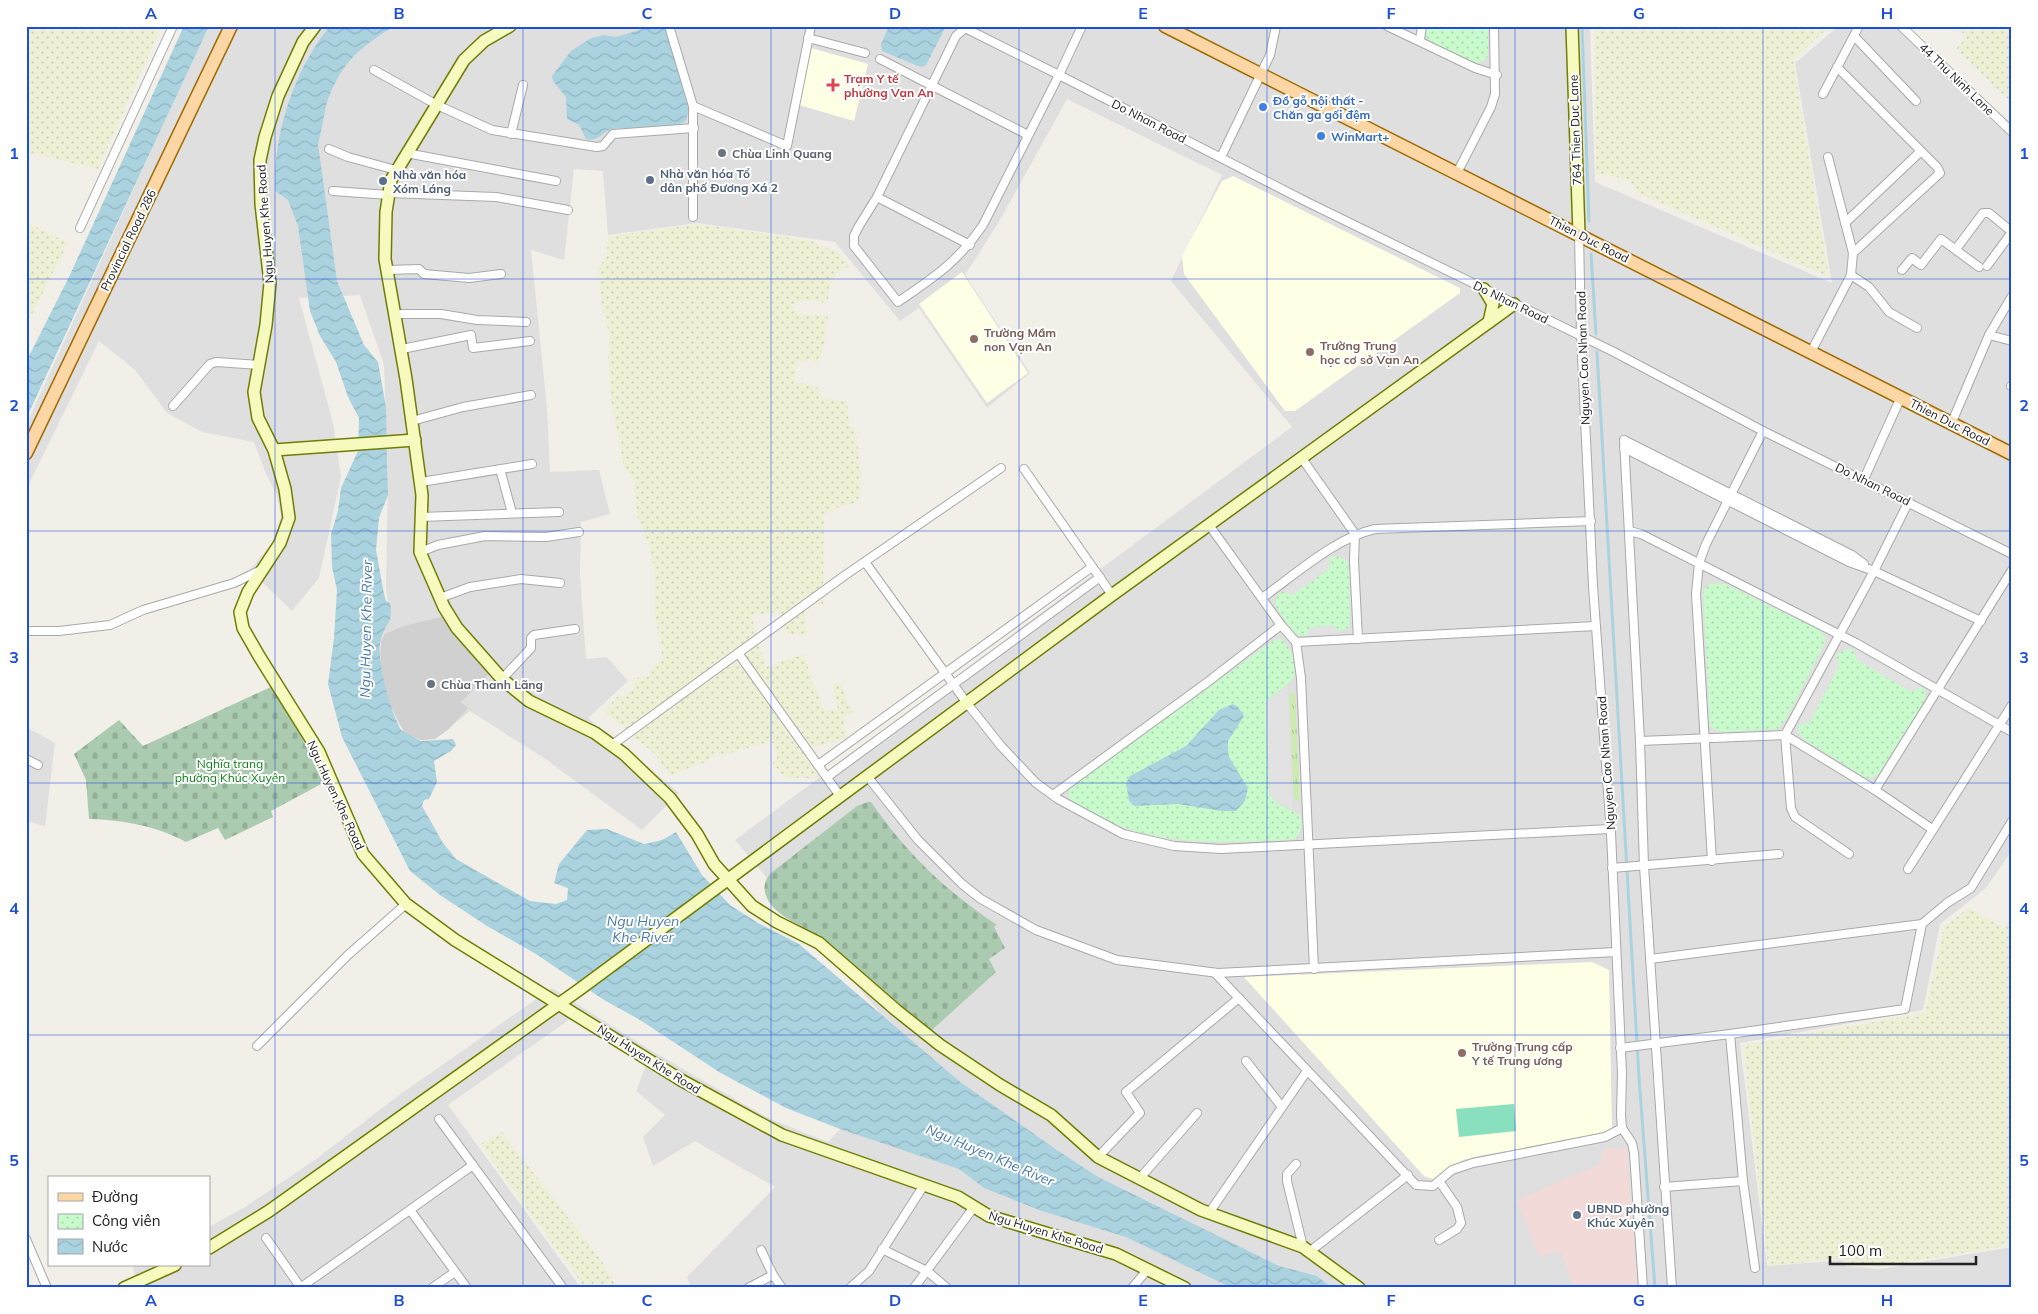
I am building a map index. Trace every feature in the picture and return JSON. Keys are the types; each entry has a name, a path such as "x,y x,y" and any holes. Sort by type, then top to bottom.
{"main road":[{"name":"Provincial Road 286","path":"26,453 231,26"},
{"name":"Thien Duc Road","path":"1165,26 1259,75 1952,422 2012,454"}],"street":[{"path":"80,228 173,26"},
{"name":"Ngu Huyen Khe Road","path":"315,26 303,42 278,96 264,137 260,160 261,204 270,283 266,325 254,392 258,418 274,450 285,489 288,518 280,543 248,592 240,612 243,628 319,752 363,854 406,904 455,940 560,1003 681,1080 782,1135 958,1197 989,1216 1116,1254 1185,1288"},
{"path":"510,26 484,41 464,60 391,180 386,222 385,259 402,349 412,421 410,440 421,482 420,552 440,598 457,628 502,679 529,701 595,733 612,745 670,798 696,834 714,864 752,906 777,922 819,943 896,1010 940,1045 1000,1085 1050,1114 1098,1157 1209,1213 1306,1249 1359,1288"},
{"path":"669,26 693,106 693,217"},
{"path":"693,106 787,146 811,26"},
{"path":"932,84 877,197 858,226 853,241 854,246 898,302 947,269 970,245 983,225 1082,26"},
{"path":"1221,157 1270,55 1276,26"},
{"path":"1388,26 1475,68 1496,75"},
{"path":"1420,40 1422,26"},
{"path":"1458,173 1495,94 1494,26"},
{"name":"764 Thien Duc Lane","path":"1572,26 1579,234"},
{"path":"1823,94 1836,67 1855,37 1859,26"},
{"name":"44 Thu Ninh Lane","path":"1902,26 2012,132"},
{"name":"Do Nhan Road","path":"932,84 956,36 965,28 1514,304 1581,335 1763,431 1864,479 2012,554"},
{"path":"1855,37 1916,101"},
{"path":"808,38 865,53"},
{"path":"880,59 1028,134"},
{"path":"1836,67 1937,167 1940,173 1853,253"},
{"path":"374,70 437,105 492,130 511,134 597,147 603,146 613,134 694,128"},
{"path":"511,134 523,86"},
{"path":"329,150 396,170"},
{"path":"1845,223 1920,152"},
{"path":"406,153 556,181"},
{"path":"1811,352 1851,275 1853,253 1828,157"},
{"path":"333,190 389,194 496,197 568,210"},
{"path":"877,197 970,245"},
{"path":"1902,270 1912,258 1921,264 1940,239 1983,266 2012,232 1989,213 1983,213 1956,249"},
{"name":"Nguyen Cao Nhan Road","path":"1579,234 1581,335 1596,626 1610,829 1616,868 1616,952 1624,1048 1622,1128 1632,1142 1634,1153 1643,1288"},
{"path":"387,270 419,269 424,274 469,278 501,274"},
{"path":"1851,275 1869,287 1889,312 1917,328"},
{"path":"1484,289 1493,304 1489,322"},
{"path":"1952,422 1989,335 2012,296"},
{"path":"210,1247 269,1212 580,989 966,702 1514,304"},
{"path":"396,314 442,314 477,320 526,322"},
{"path":"402,349 471,334 473,348 530,341"},
{"path":"1989,335 2012,341"},
{"path":"173,406 210,364 216,362 258,365"},
{"path":"412,421 463,407 530,395"},
{"path":"1864,479 1901,397"},
{"path":"1712,861 1696,594 1699,563 1729,497 1763,431"},
{"path":"274,450 410,440"},
{"path":"1672,1288 1664,1187 1657,1044 1643,866 1640,741 1624,444 1729,497 1852,555 1874,571 1981,621"},
{"path":"1301,457 1355,534 1354,561 1358,639"},
{"path":"421,482 532,464"},
{"path":"612,745 865,562 1001,468"},
{"path":"500,469 512,513"},
{"path":"1024,469 1112,595"},
{"path":"1849,854 1795,817 1791,808 1785,735 1874,571 1909,502"},
{"path":"421,517 559,512"},
{"path":"1262,598 1355,534 1375,529 1591,521"},
{"path":"1209,525 1281,625 1296,642 1301,678 1314,969"},
{"path":"1629,531 1699,563 1839,635 2012,732"},
{"path":"420,552 438,545 485,536 546,537 579,532"},
{"path":"865,562 966,702 1025,773 1053,795 1123,834 1174,846 1221,849 1610,829"},
{"path":"818,765 1092,567"},
{"path":"26,631 66,630 110,624 143,610 234,584 262,569"},
{"path":"1875,790 2012,570"},
{"path":"827,777 1100,577"},
{"path":"440,598 470,587 521,579 560,583"},
{"path":"1053,795 1209,682 1281,625"},
{"path":"1296,642 1596,626"},
{"path":"502,679 531,648 531,638 534,635 575,629"},
{"path":"738,653 840,796"},
{"path":"1908,869 2012,705"},
{"path":"1640,741 1785,735 1875,790 1932,829"},
{"path":"26,759 38,765"},
{"path":"867,776 918,840 962,884 1018,921 1066,942 1117,960 1215,973 1616,952"},
{"path":"1650,959 1922,924 1947,903 1971,888 2012,821"},
{"path":"1616,868 1780,854"},
{"path":"257,1046 348,955 406,904"},
{"path":"1624,1048 1906,1009 1922,924"},
{"path":"1215,973 1416,1185 1432,1186 1452,1170 1473,1163 1605,1137 1622,1128"},
{"path":"1098,1157 1140,1112 1126,1092 1239,998"},
{"path":"1730,1034 1743,1181 1755,1268"},
{"path":"1246,1061 1282,1108"},
{"path":"1209,1213 1307,1071"},
{"path":"1140,1178 1197,1113"},
{"path":"439,1119 563,1288"},
{"path":"1296,1164 1287,1174 1287,1182 1306,1249"},
{"path":"266,1238 300,1288 473,1165"},
{"path":"1306,1249 1408,1175"},
{"path":"1439,1181 1457,1207 1461,1223 1457,1229 1439,1240"},
{"path":"1664,1187 1743,1181"},
{"path":"850,1288 869,1271 924,1185"},
{"path":"914,1288 974,1207"},
{"path":"410,1210 467,1288"},
{"path":"26,1239 48,1288"},
{"path":"761,1250 782,1288"},
{"path":"882,1250 927,1271 947,1288"},
{"path":"124,1288 173,1266"},
{"path":"1132,1288 1148,1269"},
{"path":"432,1288 455,1272"},
{"path":"748,1288 773,1274"}],"shaded area":[{"path":"26,26 162,26 98,169 26,152"},
{"path":"208,26 1590,26 1595,182 1832,283 1795,63 1839,26 1905,26 2012,124 2012,850 1986,888 1940,924 1923,1010 1740,1043 1767,1266 1843,1260 1845,1266 1880,1269 2012,1247 2012,1288 691,1288 687,1277 775,1187 695,1141 653,1166 643,1137 665,1115 636,1091 647,1063 570,1019 448,1105 581,1288 137,1288 133,1266 210,1266 210,1226 245,1207 319,1157 395,1098 552,988 652,1051 768,1118 828,1142 913,1052 735,840 1292,427 1171,281 1222,175 1067,99 1000,220 965,275 1030,373 987,408 919,308 900,321 835,242 697,223 608,235 603,171 574,169 564,260 531,250 547,409 550,472 599,470 610,514 581,522 580,574 586,659 607,657 628,681 588,718 679,793 642,830 544,758 470,711 435,739 421,740 410,736 398,723 390,700 380,652 382,633 390,617 386,588 388,475 384,365 360,295 299,298 333,423 341,477 319,578 292,611 250,570 272,543 281,517 277,495 266,474 254,442 202,432 167,413 135,370 99,341 26,490 26,425"},
{"path":"1594,26 1830,26 1793,60 1829,277 1638,193 1628,179 1596,174"},
{"path":"1955,26 2012,26 2012,103 1956,49 1967,37"},
{"name":"Trạm Y tế phường Vạn An","path":"811,48 868,64 854,121 799,105"},
{"name":"Trường Trung học cơ sở Vạn An","path":"1233,176 1460,288 1460,293 1295,411 1285,411 1184,274 1182,256 1222,181"},
{"path":"26,222 68,243 26,326"},
{"path":"698,224 812,241 839,253 850,266 838,272 832,280 827,303 809,300 796,303 793,306 793,311 798,314 828,315 824,346 818,363 810,360 797,362 795,382 816,386 819,389 821,398 847,402 849,425 855,428 858,446 861,479 859,502 839,507 824,514 823,606 805,604 807,635 789,634 785,631 780,612 751,615 766,667 804,654 813,685 816,687 824,711 838,709 832,686 840,682 852,712 843,718 847,738 810,748 822,774 814,779 801,777 792,779 787,776 782,778 779,770 772,764 777,758 775,745 771,742 722,755 717,752 707,762 695,765 672,776 660,765 657,756 605,713 615,698 626,695 632,690 635,679 642,676 646,678 651,674 653,667 663,658 655,614 655,571 647,540 637,516 634,481 624,468 611,399 608,355 610,336 602,307 598,268 606,258 609,236"},
{"name":"Trường Mầm non Vạn An","path":"962,272 1028,373 987,403 919,304"},
{"path":"1330,557 1330,568 1292,595 1283,591"},
{"name":"Chùa Thanh Lãng","path":"445,616 491,672 461,702 468,708 449,729 435,739 421,740 404,732 386,697 380,664 381,641 385,634 404,626"},
{"path":"1333,625 1338,632 1307,636 1309,628"},
{"path":"1855,651 1921,686 1912,692 1857,660"},
{"path":"1836,655 1839,666 1810,722 1798,725"},
{"path":"1287,686 1293,810 1275,801 1270,793 1266,703"},
{"path":"26,727 55,743 45,826 26,821"},
{"path":"1969,908 2004,928 2012,917 2012,1245 1879,1267 1846,1265 1843,1258 1768,1266 1743,1045 1925,1013 1944,926"},
{"name":"Trường Trung cấp Y tế Trung ương","path":"1592,962 1609,970 1612,1129 1608,1134 1482,1155 1463,1160 1433,1179 1424,1176 1244,977"},
{"path":"502,1132 604,1264 617,1288 585,1288 480,1144"},
{"name":"UBND phường Khúc Xuyên","path":"1604,1148 1626,1149 1638,1288 1574,1288 1561,1251 1539,1256 1517,1200 1600,1164"}],"green space":[{"path":"1426,26 1488,26 1488,57 1481,62 1475,63 1434,44 1426,37"},
{"path":"1338,556 1347,561 1349,571 1350,627 1338,632 1333,625 1309,628 1307,636 1295,634 1276,607 1276,597 1283,591 1292,595 1330,568 1330,557"},
{"path":"1723,583 1819,630 1825,637 1825,643 1786,719 1778,729 1719,732 1710,726 1703,590 1710,584"},
{"path":"1280,639 1290,651 1295,668 1291,681 1266,702 1269,794 1278,804 1300,815 1302,824 1298,838 1243,842 1179,840 1138,832 1118,825 1078,807 1069,798 1069,790 1089,774 1274,640"},
{"path":"1846,649 1853,649 1857,660 1912,692 1921,686 1925,690 1926,698 1878,775 1868,779 1805,740 1798,730 1798,725 1810,722 1838,666 1836,655"},
{"name":"Nghĩa trang phường Khúc Xuyên","path":"273,686 297,727 323,783 271,811 273,817 225,840 218,828 186,842 175,836 139,825 89,819 86,780 74,754 119,720 143,746"},
{"path":"1295,692 1300,802 1294,798 1289,694"},
{"path":"871,802 913,855 928,870 960,898 997,925 994,927 1005,948 989,959 996,972 932,1030 823,940 780,914 771,905 766,896 765,882 771,873 857,806"},
{"path":"1514,1104 1516,1131 1459,1137 1456,1109"}],"water":[{"path":"184,26 209,26 26,419 26,362 69,277"},
{"name":"Ngu Huyen Khe River","path":"330,26 394,26 371,41 354,56 340,74 328,99 318,144 337,281 364,345 378,362 386,407 388,495 379,518 376,550 384,594 386,601 390,603 391,615 381,639 380,659 382,672 393,711 401,730 421,741 453,739 456,745 451,751 434,761 437,782 429,799 424,800 422,806 443,843 456,859 530,901 556,904 567,900 568,888 554,883 559,864 587,830 607,829 644,844 662,840 676,832 702,875 730,905 758,923 799,944 959,1081 1057,1150 1098,1177 1279,1266 1317,1276 1332,1288 1232,1288 1126,1237 1042,1211 984,1188 959,1169 840,1129 786,1108 719,1072 640,1020 604,1000 536,954 487,926 440,895 410,871 342,737 328,684 334,638 337,590 332,567 331,534 338,511 341,488 358,451 359,418 348,397 336,362 320,336 310,311 298,226 288,200 275,191 278,147 288,104 306,62"},
{"path":"653,26 664,26 671,36 689,109 686,121 662,127 613,129 598,138 586,139 579,125 567,119 566,97 553,81 552,76 571,51 591,38 604,35 616,37"},
{"path":"889,26 946,26 926,65 920,67 882,51 881,44"},
{"path":"1233,704 1238,707 1244,716 1228,741 1229,757 1248,788 1245,801 1236,811 1221,811 1178,804 1134,806 1129,801 1126,783 1130,776 1186,746 1219,710"}],"waterway":[{"path":"1582,26 1589,221"},
{"path":"1591,254 1596,334"},
{"path":"1597,352 1639,1078 1655,1288"}],"place":[{"name":"Trạm Y tế phường Vạn An","path":"833,85"},
{"name":"Đồ gỗ nội thất - Chăn ga gối đệm","path":"1263,107"},
{"name":"WinMart+","path":"1321,136"},
{"name":"Chùa Linh Quang","path":"722,153"},
{"name":"Nhà văn hóa Tổ dân phố Đương Xá 2","path":"650,180"},
{"name":"Nhà văn hóa Xóm Láng","path":"383,181"},
{"name":"Trường Mầm non Vạn An","path":"974,339"},
{"name":"Trường Trung học cơ sở Vạn An","path":"1310,352"},
{"name":"Chùa Thanh Lãng","path":"431,684"},
{"name":"Trường Trung cấp Y tế Trung ương","path":"1462,1053"},
{"name":"UBND phường Khúc Xuyên","path":"1577,1215"}]}
